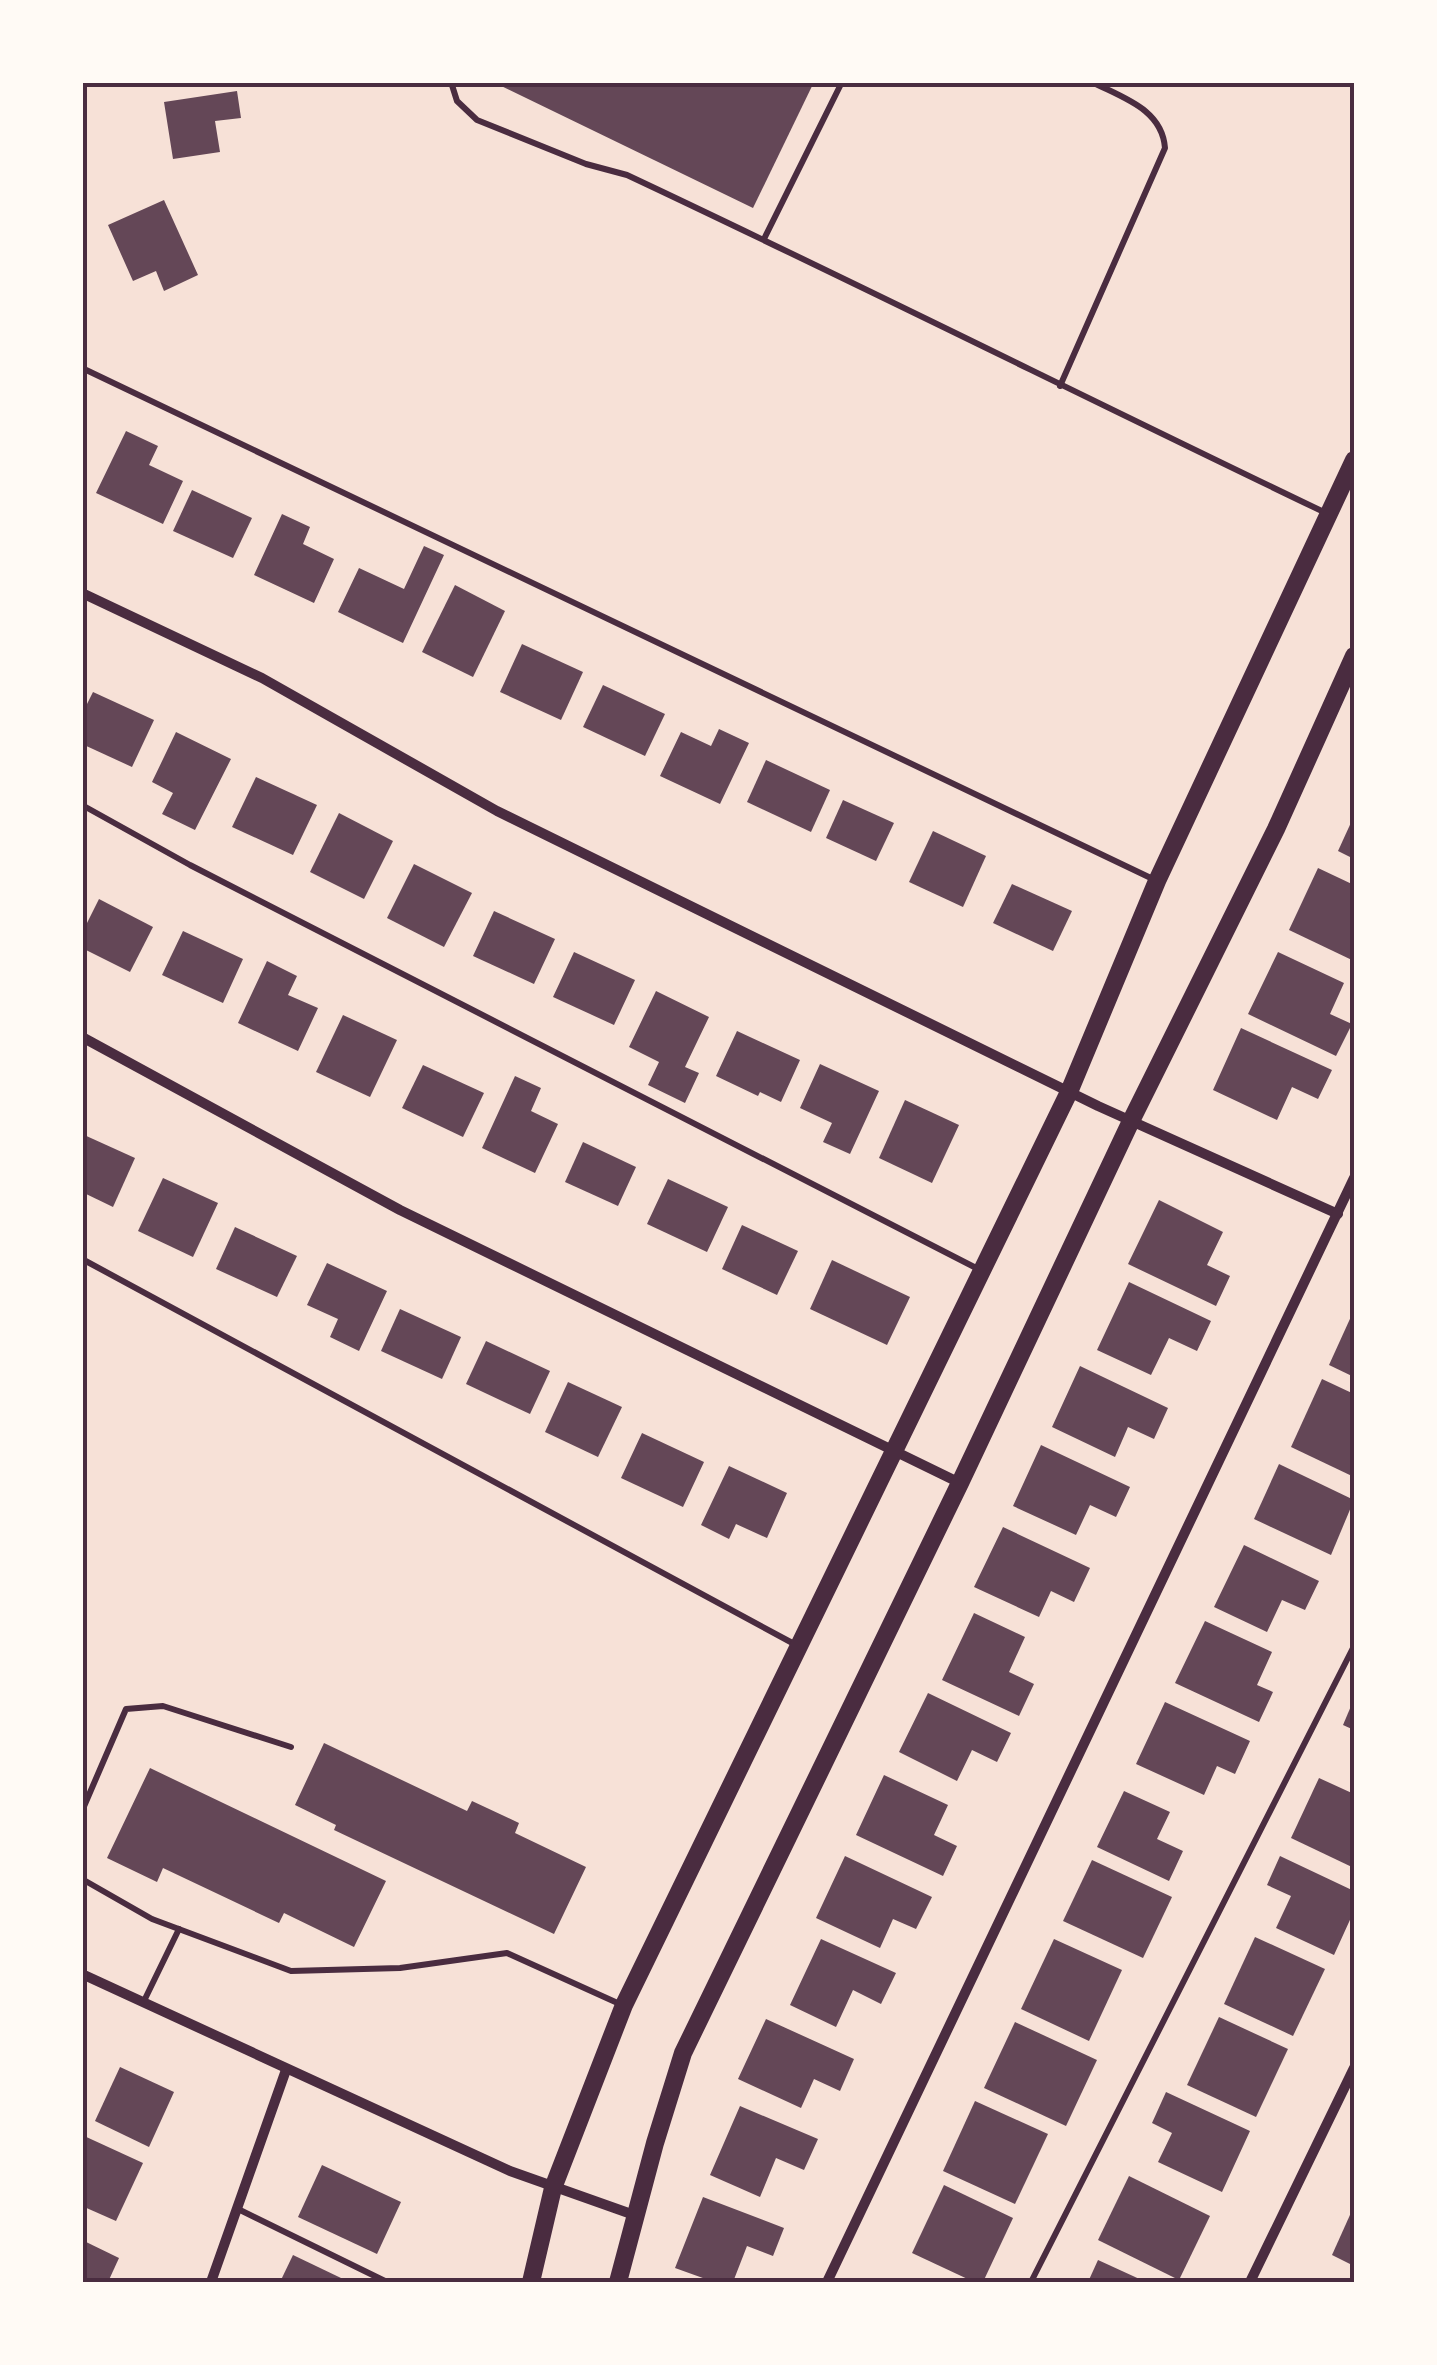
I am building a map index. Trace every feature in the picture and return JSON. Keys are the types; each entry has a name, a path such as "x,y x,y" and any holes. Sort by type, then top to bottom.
{"street":[{"path":"531,2282 552,2188 624,2006 1069,1092 1157,881 1354,460"},
{"path":"82,593 262,678 496,811 1069,1092 1338,1214"},
{"path":"618,2282 654,2142 683,2053 1276,829 1354,656"},
{"path":"82,1037 400,1210 960,1484"},
{"path":"827,2282 1354,1178"},
{"path":"82,1974 552,2188 637,2216"},
{"path":"1250,2282 1354,2068"},
{"path":"211,2282 286,2070"}],"lane":[{"path":"451,82 457,101 476,120 586,164 627,174 1328,514"},
{"path":"764,239 842,82"},
{"path":"1060,386 1164,148 1163,128 1151,115 1092,82"},
{"path":"82,368 1157,881"},
{"path":"82,805 190,865 981,1270"},
{"path":"82,1259 798,1646"},
{"path":"1031,2282 1354,1646"},
{"path":"82,1810 126,1709 163,1706 291,1747"},
{"path":"82,1879 152,1920 291,1971 400,1968 507,1953 624,2006"},
{"path":"143,2003 179,1929"},
{"path":"237,2208 387,2282"}],"building":[{"path":"493,82 814,82 753,208"},
{"path":"237,91 241,118 215,121 220,152 173,159 164,102"},
{"path":"164,200 198,275 164,291 156,271 133,281 108,225"},
{"path":"126,431 158,446 149,465 183,481 163,524 96,493"},
{"path":"192,490 252,518 233,558 173,531"},
{"path":"282,514 310,527 303,544 334,559 314,603 254,575"},
{"path":"424,546 444,555 403,643 338,612 359,568 404,589"},
{"path":"455,585 505,611 473,677 422,652"},
{"path":"522,644 583,672 561,720 500,692"},
{"path":"603,685 665,714 645,756 583,727"},
{"path":"93,692 154,720 132,767 82,744 82,714"},
{"path":"719,729 749,743 720,804 660,776 681,732 711,746"},
{"path":"176,732 231,759 195,830 162,814 173,793 152,782"},
{"path":"766,760 830,790 811,832 747,802"},
{"path":"256,777 317,805 293,855 232,827"},
{"path":"843,800 894,823 876,861 826,838"},
{"path":"339,813 393,841 364,899 310,872"},
{"path":"1354,816 1354,859 1338,851"},
{"path":"933,831 986,856 963,907 909,882"},
{"path":"414,864 472,893 444,947 387,918"},
{"path":"1318,868 1354,885 1354,961 1289,930"},
{"path":"1012,884 1072,911 1053,951 993,923"},
{"path":"99,899 153,927 130,972 82,948 82,933"},
{"path":"494,911 555,939 534,984 473,956"},
{"path":"183,931 243,959 223,1003 162,975"},
{"path":"574,952 635,980 614,1025 553,997"},
{"path":"1278,952 1344,983 1330,1014 1352,1024 1336,1056 1248,1014"},
{"path":"267,961 297,976 288,995 318,1008 298,1051 238,1023"},
{"path":"656,991 709,1017 685,1067 699,1073 685,1103 648,1085 659,1062 629,1047"},
{"path":"343,1015 397,1040 370,1097 316,1072"},
{"path":"1241,1028 1332,1070 1318,1099 1292,1087 1277,1120 1213,1090"},
{"path":"737,1031 800,1060 781,1102 716,1076"},
{"path":"820,1064 879,1091 850,1154 823,1142 832,1123 800,1108"},
{"path":"423,1065 484,1093 463,1137 402,1108"},
{"path":"515,1076 541,1088 531,1111 558,1124 535,1173 482,1148"},
{"path":"905,1100 959,1125 932,1183 879,1158"},
{"path":"82,1134 135,1158 113,1207 82,1192"},
{"path":"583,1142 636,1167 618,1206 565,1182"},
{"path":"163,1178 218,1203 193,1257 138,1231"},
{"path":"668,1179 728,1207 707,1252 647,1224"},
{"path":"1159,1200 1223,1232 1207,1265 1230,1276 1216,1306 1128,1264"},
{"path":"742,1225 798,1251 777,1295 722,1269"},
{"path":"235,1227 297,1256 277,1297 216,1269"},
{"path":"832,1260 910,1297 887,1345 810,1309"},
{"path":"327,1263 387,1291 359,1351 330,1337 338,1319 307,1305"},
{"path":"1129,1282 1211,1321 1197,1351 1169,1338 1151,1375 1097,1350"},
{"path":"400,1309 461,1337 442,1379 381,1351"},
{"path":"1354,1310 1354,1377 1329,1365"},
{"path":"486,1341 550,1371 530,1414 466,1384"},
{"path":"1080,1366 1168,1408 1154,1439 1128,1427 1115,1457 1052,1427"},
{"path":"1322,1379 1354,1394 1354,1477 1291,1447"},
{"path":"568,1382 622,1407 598,1457 545,1432"},
{"path":"642,1433 704,1462 683,1507 621,1478"},
{"path":"1041,1445 1130,1487 1116,1517 1090,1505 1076,1535 1013,1506"},
{"path":"1279,1464 1354,1500 1331,1555 1254,1519"},
{"path":"729,1466 787,1493 767,1538 736,1524 729,1539 701,1525"},
{"path":"1003,1527 1090,1568 1074,1602 1051,1591 1039,1617 974,1587"},
{"path":"1244,1545 1319,1581 1305,1610 1282,1600 1267,1632 1214,1607"},
{"path":"974,1613 1025,1637 1009,1672 1034,1684 1019,1716 942,1680"},
{"path":"1205,1621 1272,1652 1257,1685 1273,1692 1259,1722 1175,1683"},
{"path":"928,1693 1011,1733 997,1762 972,1750 957,1781 899,1752"},
{"path":"1354,1699 1354,1730 1343,1725"},
{"path":"1165,1702 1250,1741 1235,1774 1217,1766 1204,1795 1136,1764"},
{"path":"324,1743 467,1811 472,1801 519,1823 515,1833 586,1867 554,1934 334,1830 336,1825 295,1805"},
{"path":"150,1768 386,1881 354,1947 284,1913 279,1923 163,1868 157,1882 107,1858"},
{"path":"884,1775 948,1805 934,1835 957,1846 943,1876 856,1835"},
{"path":"1319,1778 1354,1794 1354,1868 1291,1838"},
{"path":"1124,1791 1170,1812 1157,1839 1183,1851 1169,1881 1097,1847"},
{"path":"845,1856 932,1897 916,1929 893,1919 880,1948 816,1918"},
{"path":"1280,1856 1354,1891 1354,1911 1334,1955 1276,1928 1291,1896 1267,1885"},
{"path":"1092,1860 1172,1897 1143,1958 1063,1921"},
{"path":"1255,1937 1325,1969 1293,2036 1224,2004"},
{"path":"821,1939 896,1973 881,2004 853,1990 836,2027 790,2005"},
{"path":"1054,1939 1122,1970 1089,2041 1021,2009"},
{"path":"1219,2017 1288,2049 1256,2117 1187,2085"},
{"path":"766,2019 854,2059 840,2091 814,2079 801,2108 738,2079"},
{"path":"1015,2022 1097,2060 1066,2126 984,2088"},
{"path":"120,2067 174,2092 149,2147 95,2121"},
{"path":"1166,2092 1250,2131 1222,2192 1158,2162 1172,2133 1152,2123"},
{"path":"975,2101 1048,2134 1015,2204 943,2171"},
{"path":"740,2106 818,2139 804,2170 776,2158 760,2197 710,2175"},
{"path":"82,2135 143,2163 116,2221 82,2206"},
{"path":"322,2165 401,2202 377,2254 298,2217"},
{"path":"1129,2176 1210,2216 1179,2280 1098,2240"},
{"path":"944,2185 1013,2218 983,2282 974,2282 912,2253"},
{"path":"703,2197 784,2228 773,2256 747,2246 733,2282 714,2282 675,2268"},
{"path":"1354,2206 1354,2266 1332,2255"},
{"path":"82,2240 119,2258 108,2282 82,2282"},
{"path":"293,2255 341,2278 339,2282 280,2282"},
{"path":"1098,2260 1146,2282 1088,2282"}]}
